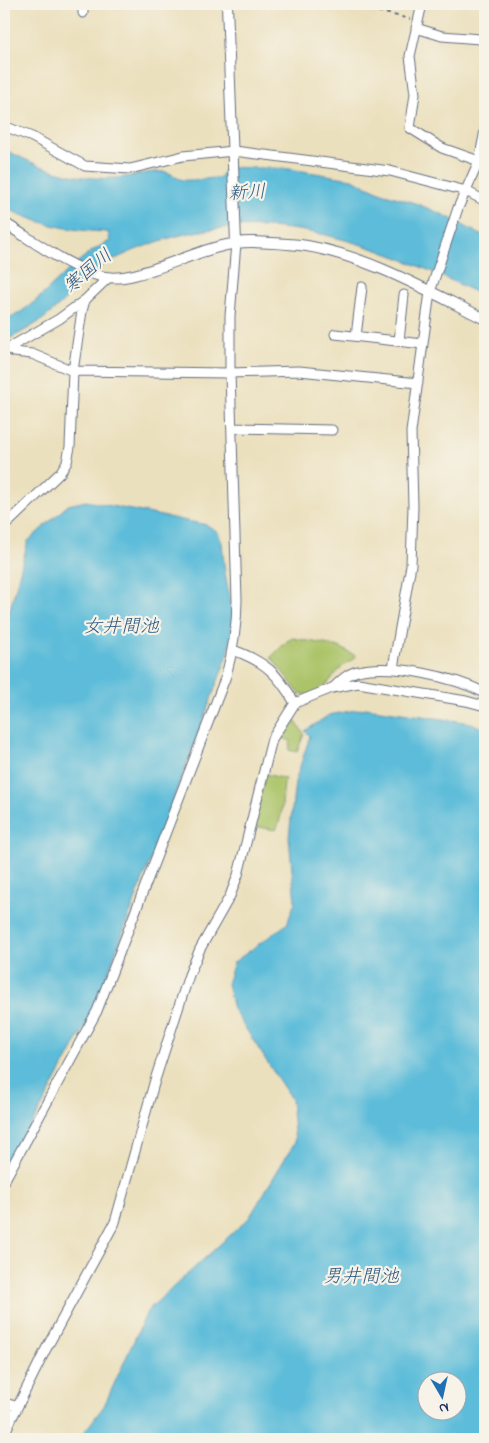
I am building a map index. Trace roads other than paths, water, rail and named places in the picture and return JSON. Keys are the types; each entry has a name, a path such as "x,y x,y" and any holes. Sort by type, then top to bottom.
{"street":[{"path":"4,1181 96,1011 222,686 233,650 237,627 237,600 230,316 236,239 227,4"},
{"path":"422,4 410,56 415,94 410,128 442,148 482,162"},
{"path":"417,24 442,36 480,39"},
{"path":"4,126 32,137 85,166 104,169 130,169 182,156 234,155 390,172 466,191 485,201"},
{"path":"393,668 410,564 413,506 410,432 430,288 458,208 482,162 485,130"},
{"path":"4,222 73,264 104,277 118,278 141,273 236,239 306,245 338,253 430,288 485,319"},
{"path":"5,348 59,319 85,300 104,277"},
{"path":"356,336 362,287"},
{"path":"399,341 404,295"},
{"path":"6,526 60,474 67,462 70,447 73,372 85,300"},
{"path":"335,334 423,344"},
{"path":"5,348 14,352 32,354 73,372 230,373 299,371 418,383"},
{"path":"232,428 332,430"},
{"path":"233,650 254,658 274,670 295,702"},
{"path":"332,688 345,677 357,671 393,668 471,686 485,693"},
{"path":"4,1434 16,1406 115,1222 155,1080 189,975 200,949 236,882 272,740 295,702 332,688 358,683 466,700 485,706"},
{"path":"4,1403 16,1406"}],"water":[{"path":"4,149 58,172 87,177 117,178 160,172 168,173 183,180 196,180 221,177 226,167 290,169 352,179 382,193 415,203 444,215 485,237 485,297 392,255 346,240 300,230 254,227 207,230 159,241 109,262 86,278 47,316 4,341 4,321 19,313 45,293 80,260 110,241 108,232 80,230 41,222 4,207"},
{"name":"女井間池","path":"86,501 207,525 218,532 222,543 225,573 234,619 228,654 95,1007 45,1101 4,1172 4,632 28,541 68,505"},
{"name":"男井間池","path":"366,708 471,723 485,729 485,1439 79,1439 104,1406 148,1310 249,1218 295,1142 291,1099 233,1009 227,984 234,962 287,924 295,902 289,837 295,782 310,736 305,731 329,715"}],"water label":[{"name":"新川","path":"247,191"},
{"name":"寒国川","path":"87,270"}]}
